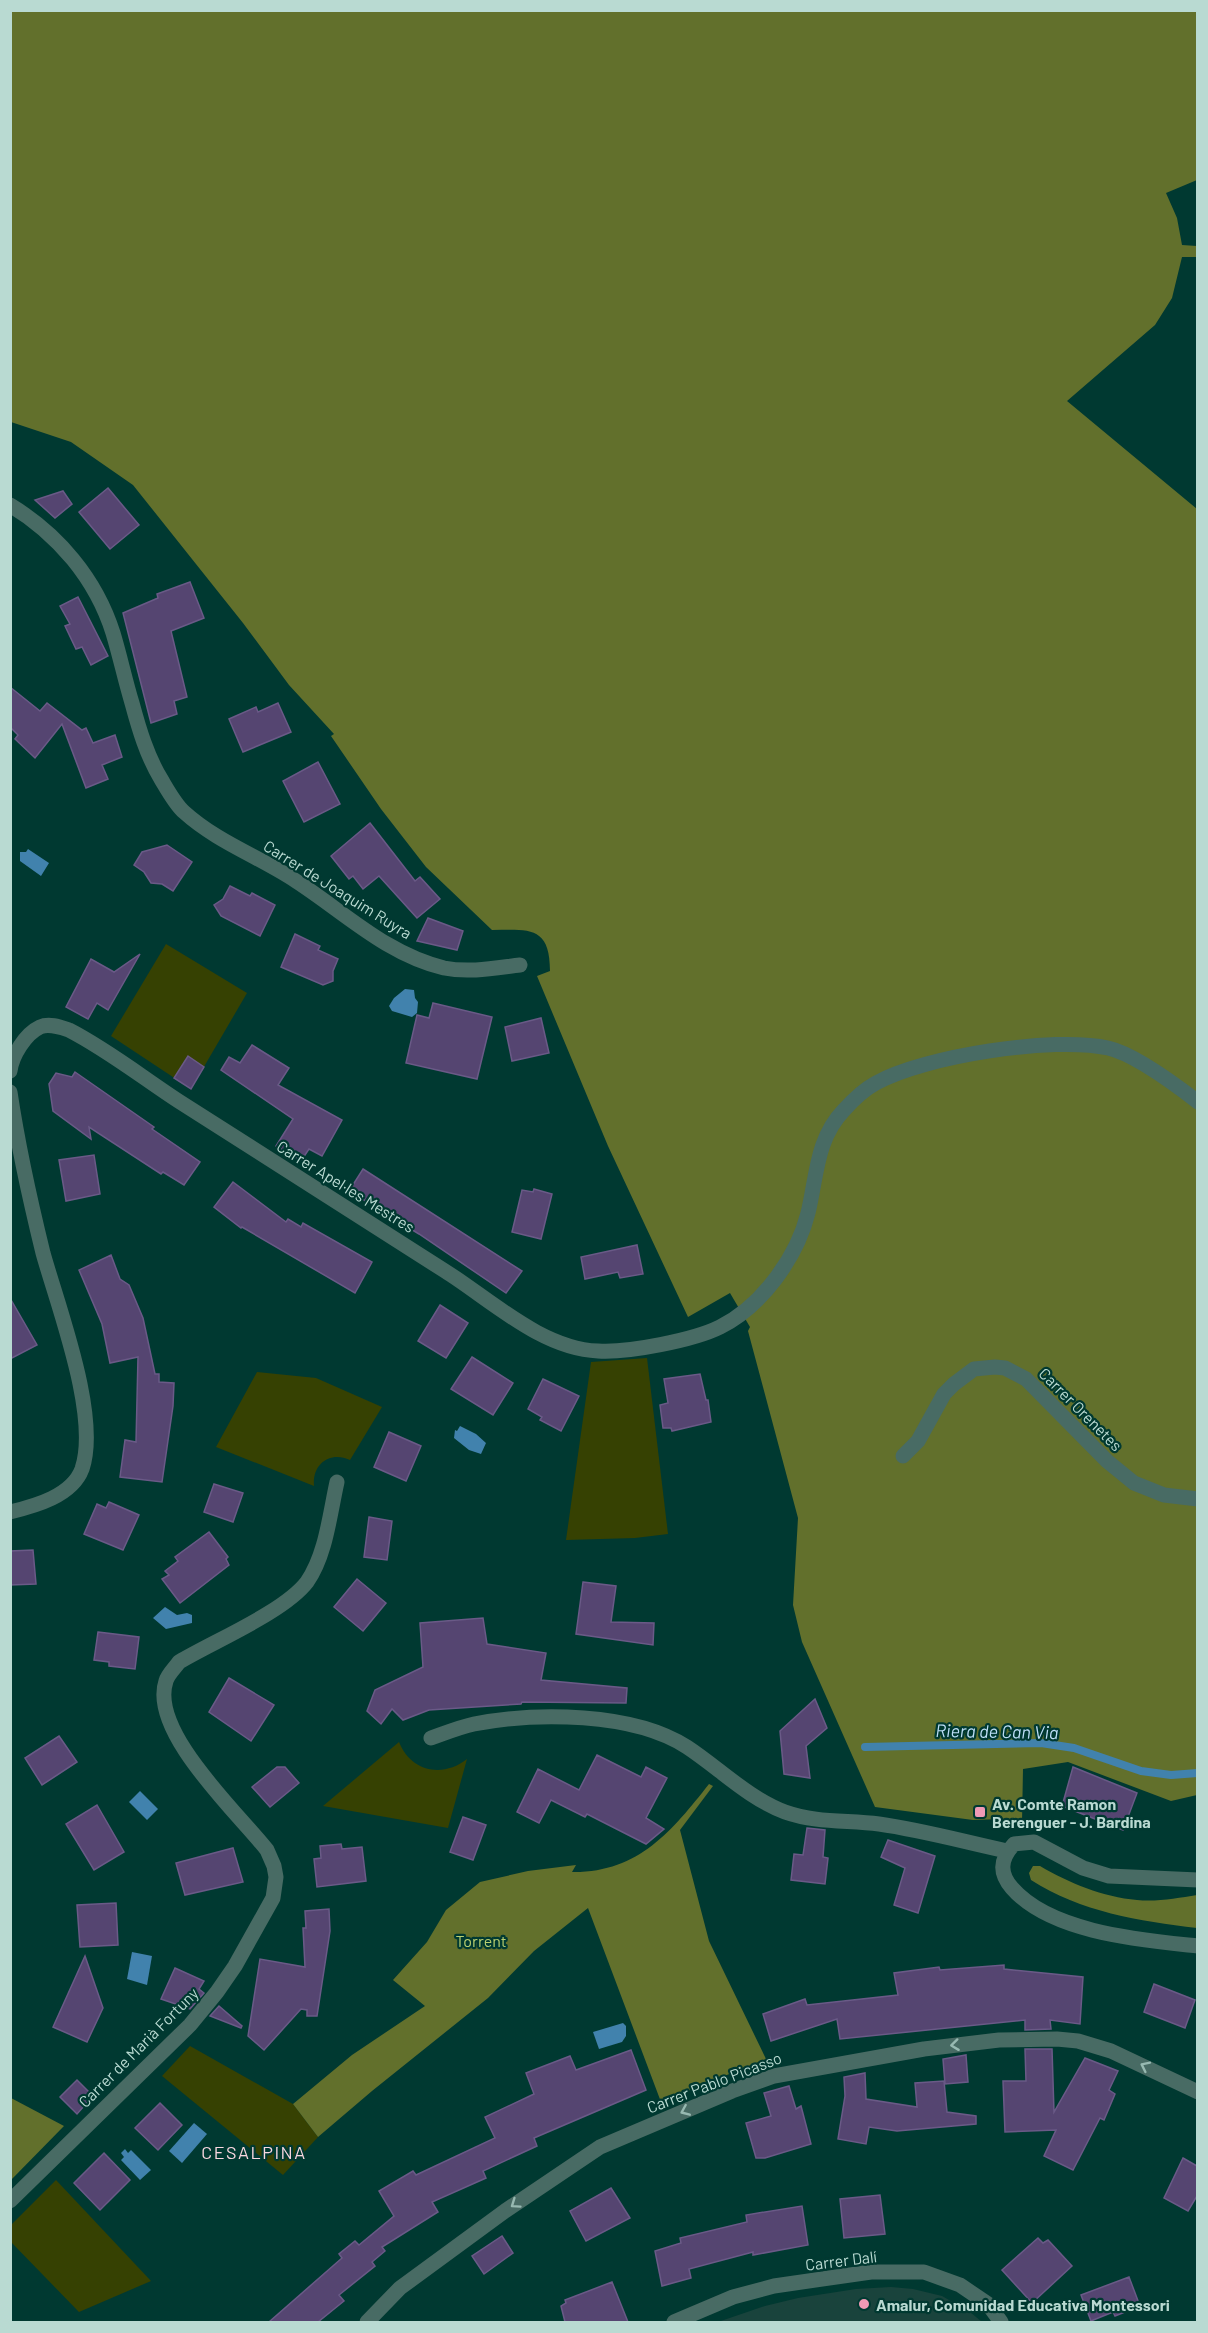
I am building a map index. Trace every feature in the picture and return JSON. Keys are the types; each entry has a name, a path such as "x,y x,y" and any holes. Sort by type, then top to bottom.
{"street":[{"name":"Carrer de Joaquim Ruyra","path":"10,505 33,518 56,539 91,586 112,633 145,745 160,777 183,811 214,834 295,880 374,937 395,949 443,967 465,971 520,965"},
{"name":"Carrer Apel·les Mestres","path":"10,1071 19,1049 29,1035 41,1027 56,1025 69,1030 558,1345 597,1352 619,1351 695,1335 720,1327 749,1307 766,1289 801,1236 821,1146 830,1129 843,1110 873,1084 904,1070 1026,1046 1065,1045 1111,1049 1168,1080 1197,1102"},
{"path":"10,1092 35,1218 67,1330 86,1419 86,1445 81,1471 67,1490 28,1508 10,1512"},
{"name":"Carrer Orenetes","path":"903,1456 918,1442 944,1394 954,1383 974,1369 1005,1368 1026,1379 1107,1461 1134,1483 1164,1495 1197,1499"},
{"name":"Carrer de Marià Fortuny","path":"10,2201 197,2017 235,1966 273,1898 276,1877 267,1850 185,1752 167,1717 163,1702 164,1688 167,1678 179,1662 290,1600 307,1581 319,1556 337,1482"},
{"path":"431,1738 473,1724 519,1719 591,1719 632,1725 663,1735 686,1746 764,1802 784,1812 807,1819 878,1824 1007,1851"},
{"path":"1197,1880 1109,1876 1083,1868 1034,1842 1014,1844 1007,1851 1002,1871 1006,1881 1035,1908 1055,1917 1090,1929 1147,1941 1197,1947"},
{"name":"Carrer Pablo Picasso","path":"367,2322 400,2288 505,2211 600,2147 732,2091 774,2076 924,2049 999,2040 1057,2039 1111,2051 1197,2092"},
{"name":"Carrer Dalí","path":"674,2322 733,2297 774,2286 871,2272 924,2272 960,2284 988,2304 1001,2322"}],"shaded area":[{"name":"Amalur, Comunidad Educativa Montessori","path":"891,2287 913,2289 942,2296 970,2312 982,2322 718,2322 765,2306 798,2298 856,2289"}],"green space":[{"path":"11,11 1197,11 1197,180 1166,193 1177,218 1182,245 1197,246 1197,257 1182,257 1172,298 1155,325 1067,401 1197,509 1197,1795 1171,1801 1068,1762 1023,1769 1022,1822 1002,1819 973,1820 875,1807 802,1642 793,1605 798,1518 748,1331 750,1327 730,1293 688,1317 608,1146 537,976 550,971 546,945 534,933 492,930 426,867 381,809 331,736 334,734 289,685 243,623 133,485 71,442 11,422"},
{"path":"166,944 247,993 191,1089 111,1036"},
{"path":"647,1358 668,1534 635,1538 566,1540 591,1362"},
{"path":"257,1372 316,1378 382,1407 350,1460 336,1457 324,1461 316,1471 314,1486 216,1447"},
{"path":"399,1742 411,1760 428,1769 448,1769 467,1759 448,1828 323,1806"},
{"name":"Torrent","path":"709,1784 713,1786 680,1830 709,1941 766,2059 661,2102 588,1908 534,1951 488,1998 318,2137 293,2104 352,2055 425,2006 393,1980 427,1942 446,1910 480,1882 528,1871 576,1865 572,1872 595,1870 635,1857 667,1833"},
{"path":"1033,1866 1040,1866 1087,1888 1112,1896 1152,1900 1197,1895 1197,1928 1132,1918 1070,1900 1031,1880 1029,1873"},
{"path":"190,2046 293,2104 318,2137 283,2175 162,2076"},
{"path":"11,2098 64,2126 11,2180"},
{"path":"56,2180 151,2281 79,2312 11,2242 11,2225"}],"water":[{"path":"28,849 49,863 41,876 20,861 20,852 26,852"},
{"path":"405,989 414,990 418,1002 417,1013 412,1017 392,1011 389,1006 394,998"},
{"path":"460,1426 476,1434 486,1443 481,1454 469,1450 454,1438 455,1430 457,1431"},
{"path":"165,1607 177,1615 187,1613 192,1615 192,1623 166,1629 153,1618"},
{"path":"140,1791 158,1809 147,1820 129,1802"},
{"path":"132,1952 152,1956 147,1985 127,1979"},
{"path":"623,2023 626,2026 626,2036 622,2042 599,2049 593,2032"},
{"path":"194,2123 207,2134 182,2163 169,2151"},
{"path":"125,2149 128,2153 131,2150 151,2170 140,2180 121,2160 124,2157 121,2153"}],"building":[{"path":"108,488 139,525 110,549 79,512"},
{"path":"63,491 72,504 55,518 35,500"},
{"path":"190,582 204,618 171,631 187,697 174,701 177,714 151,723 123,613 158,598 157,594"},
{"path":"78,597 108,656 91,665 82,647 76,649 65,626 70,624 60,606"},
{"path":"10,687 40,711 47,703 82,730 86,728 93,743 115,735 122,757 102,765 108,779 86,788 62,724 35,758 15,739 18,735 10,727"},
{"path":"278,703 291,732 243,752 229,719 256,707 258,712"},
{"path":"318,762 340,804 304,822 283,781"},
{"path":"370,823 415,881 420,877 440,899 417,918 379,876 363,889 353,876 349,879 331,856"},
{"path":"167,845 192,862 173,891 162,884 151,883 144,872 134,865 142,852"},
{"path":"230,886 250,896 252,893 275,905 260,936 221,916 214,905 223,899"},
{"path":"428,918 463,931 457,950 417,941"},
{"path":"295,934 320,946 318,950 338,959 333,971 333,981 323,985 281,967"},
{"path":"140,954 108,1010 97,1003 88,1019 66,1007 91,959 114,972"},
{"path":"433,1003 492,1017 477,1079 406,1063 417,1015 429,1018"},
{"path":"541,1018 549,1053 512,1061 505,1027"},
{"path":"252,1045 289,1068 278,1085 342,1120 322,1156 309,1149 301,1161 276,1146 293,1119 221,1070 229,1057 240,1063"},
{"path":"188,1056 204,1067 191,1089 174,1078"},
{"path":"75,1072 200,1162 184,1185 163,1172 161,1174 89,1127 91,1139 53,1111 49,1084 56,1073 72,1077"},
{"path":"94,1155 100,1194 66,1201 59,1160"},
{"path":"363,1169 522,1271 506,1293 419,1234 349,1191"},
{"path":"233,1182 286,1222 288,1219 301,1227 303,1223 372,1262 355,1293 241,1228 214,1207"},
{"path":"534,1189 552,1194 541,1239 512,1232 522,1190 533,1192"},
{"path":"637,1245 643,1274 620,1278 618,1272 585,1279 581,1257"},
{"path":"111,1255 120,1279 129,1285 143,1318 155,1374 159,1374 159,1382 174,1383 162,1482 120,1477 125,1440 136,1442 138,1357 110,1363 102,1324 79,1270"},
{"path":"10,1298 37,1345 10,1359"},
{"path":"440,1305 468,1323 446,1358 418,1341"},
{"path":"472,1357 513,1383 493,1415 451,1389"},
{"path":"700,1374 706,1400 708,1400 711,1422 672,1431 671,1428 663,1428 660,1405 668,1403 664,1379"},
{"path":"543,1379 579,1396 561,1431 540,1420 542,1417 528,1409"},
{"path":"389,1432 421,1446 406,1481 374,1467"},
{"path":"214,1484 243,1493 233,1522 204,1512"},
{"path":"109,1502 139,1515 123,1550 84,1534 97,1504 106,1508"},
{"path":"369,1517 392,1521 387,1560 364,1557"},
{"path":"209,1532 228,1557 226,1559 229,1565 180,1603 162,1579 169,1575 165,1571 178,1561 175,1557"},
{"path":"33,1550 36,1584 10,1585 10,1551"},
{"path":"357,1579 386,1603 363,1631 334,1607"},
{"path":"583,1582 616,1586 611,1622 654,1623 653,1645 576,1634"},
{"path":"483,1618 487,1644 546,1653 541,1680 627,1688 626,1703 522,1702 521,1704 429,1710 403,1720 392,1709 381,1724 367,1711 375,1690 423,1667 420,1623"},
{"path":"98,1632 139,1637 135,1669 109,1666 109,1662 94,1660"},
{"path":"229,1678 274,1705 251,1741 209,1712"},
{"path":"815,1699 827,1728 806,1746 810,1778 784,1774 780,1731"},
{"path":"59,1736 77,1762 42,1785 25,1758"},
{"path":"597,1755 641,1777 646,1767 667,1778 646,1818 664,1829 646,1844 587,1814 585,1817 551,1800 539,1823 517,1812 538,1769 579,1790"},
{"path":"277,1767 285,1767 299,1783 270,1807 252,1787"},
{"path":"1073,1767 1137,1793 1123,1830 1062,1806"},
{"path":"97,1805 124,1852 94,1870 66,1824"},
{"path":"463,1817 486,1825 473,1860 450,1852"},
{"path":"807,1828 825,1830 823,1857 828,1858 825,1884 791,1880 794,1854 803,1855"},
{"path":"888,1840 935,1856 918,1913 894,1905 905,1868 881,1857"},
{"path":"341,1844 342,1849 362,1847 366,1881 317,1887 314,1859 321,1858 320,1846"},
{"path":"233,1848 243,1882 185,1895 176,1863"},
{"path":"116,1903 118,1945 80,1947 77,1905"},
{"path":"329,1909 330,1931 317,2016 307,2016 307,2010 301,2009 264,2050 248,2036 260,1959 305,1967 303,1928 306,1928 305,1911"},
{"path":"85,1956 103,2008 87,2042 53,2027"},
{"path":"1004,1965 1004,1969 1083,1977 1080,2024 1050,2020 1051,2029 1025,2030 1025,2020 840,2039 837,2019 771,2041 763,2014 805,1999 807,2005 898,1995 894,1973 939,1967 940,1970"},
{"path":"175,1968 204,1981 199,1989 204,1993 190,2009 161,1999"},
{"path":"1154,1984 1195,2000 1185,2028 1144,2012"},
{"path":"219,2006 242,2026 241,2028 210,2016"},
{"path":"1025,2049 1052,2049 1054,2112 1085,2058 1118,2071 1109,2090 1115,2094 1104,2120 1100,2118 1073,2170 1044,2156 1056,2130 1005,2132 1003,2081 1026,2081"},
{"path":"631,2050 646,2090 534,2138 537,2146 483,2171 486,2178 432,2202 438,2212 382,2247 385,2251 372,2262 375,2266 339,2295 344,2301 318,2322 269,2322 342,2258 339,2254 355,2241 359,2245 394,2216 379,2191 413,2171 416,2175 495,2138 485,2117 534,2094 526,2073 570,2056 576,2070"},
{"path":"966,2055 968,2082 945,2084 943,2059"},
{"path":"865,2073 866,2099 917,2107 915,2083 944,2081 947,2112 976,2116 976,2124 897,2131 869,2127 866,2144 838,2139 845,2096 844,2077"},
{"path":"77,2080 93,2096 77,2114 60,2097"},
{"path":"789,2086 796,2109 801,2106 811,2144 765,2158 756,2158 746,2123 771,2116 764,2093"},
{"path":"160,2103 182,2125 158,2150 135,2128"},
{"path":"104,2153 130,2180 100,2210 74,2183"},
{"path":"1183,2158 1197,2166 1197,2196 1188,2211 1164,2198"},
{"path":"611,2188 630,2218 586,2241 570,2211"},
{"path":"880,2195 885,2234 844,2238 840,2199"},
{"path":"802,2206 808,2245 753,2255 753,2252 689,2269 691,2278 662,2286 655,2251 681,2243 680,2238 747,2222 746,2215"},
{"path":"502,2236 513,2253 484,2274 472,2256"},
{"path":"1038,2238 1043,2243 1048,2240 1072,2266 1032,2303 1002,2270"},
{"path":"1129,2277 1140,2306 1115,2316 1113,2312 1091,2321 1081,2295"},
{"path":"612,2282 628,2322 565,2322 561,2306 566,2303 565,2300"}],"waterway":[{"name":"Riera de Can Via","path":"865,1747 1041,1743 1074,1748 1141,1771 1171,1775 1198,1773"}],"place":[{"name":"Av. Comte Ramon Berenguer - J. Bardina","path":"980,1812"},
{"name":"Amalur, Comunidad Educativa Montessori","path":"864,2304"}],"district":[{"name":"CESALPINA","path":"254,2152"}]}
